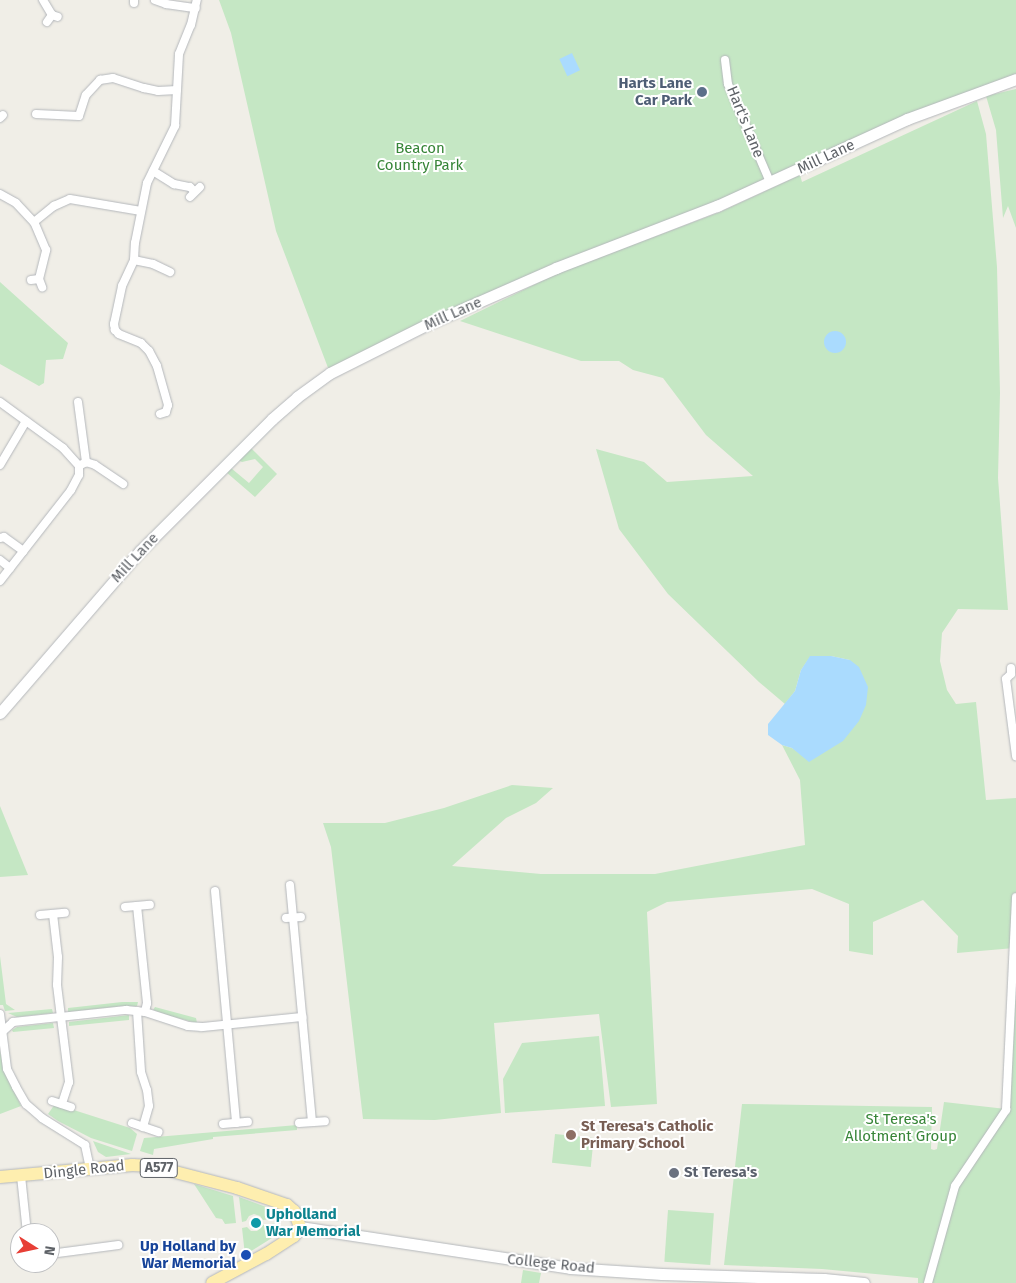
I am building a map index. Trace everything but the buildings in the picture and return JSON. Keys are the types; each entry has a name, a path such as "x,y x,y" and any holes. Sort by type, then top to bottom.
{"main road":[{"name":"Dingle Road","path":"0,1177 132,1165 152,1166 186,1173 287,1205 294,1211 300,1227"},
{"path":"212,1283 266,1254 294,1236 300,1227"}],"street":[{"path":"43,0 52,18"},
{"path":"155,0 166,4 196,4 179,54 175,126 147,182 134,260 122,286 115,330 141,343 149,351 168,405 163,413 173,418"},
{"name":"Hart's Lane","path":"725,60 728,84 770,182"},
{"path":"83,125 79,116 86,95 100,80 112,78 158,91 177,90"},
{"name":"Mill Lane","path":"0,713 140,551 272,419 330,372 426,325 556,268 717,206 907,119 1016,79"},
{"path":"39,112 79,116"},
{"path":"153,171 174,184 190,187 195,192"},
{"path":"0,194 16,203 34,222 46,250 35,279 42,287"},
{"path":"34,222 54,206 70,199 141,211"},
{"path":"134,260 153,264 170,272"},
{"path":"0,402 82,464 95,465 123,484"},
{"path":"0,581 71,490 79,475 82,464 78,402"},
{"path":"0,465 26,421"},
{"path":"0,538 4,537 23,551"},
{"path":"0,560 10,568"},
{"path":"1011,668 1011,674 1006,679 1016,756"},
{"path":"290,886 312,1122"},
{"path":"215,891 236,1123"},
{"path":"928,1283 955,1186 1006,1110 1016,897"},
{"path":"125,907 150,905"},
{"path":"137,906 146,1002 141,1012 141,1072 147,1090 149,1106 144,1127"},
{"path":"40,915 66,913"},
{"path":"53,914 58,957 57,986 69,1082 62,1104"},
{"path":"2,1032 13,1022 126,1010 141,1012 188,1026 227,1025 302,1017"},
{"path":"0,1014 7,1069 26,1104 50,1124 80,1140 85,1145 90,1169"},
{"path":"52,1100 71,1107"},
{"path":"299,1123 326,1121"},
{"path":"223,1124 248,1122"},
{"path":"132,1123 158,1132"},
{"path":"21,1176 25,1223"},
{"name":"College Road","path":"300,1227 570,1268 662,1274 824,1279 864,1283"},
{"path":"60,1253 118,1245"}],"green space":[{"name":"Beacon Country Park","path":"219,0 1016,0 1016,81 876,134 556,268 330,373 276,231 231,33"},
{"path":"1016,89 1016,228 1008,206 1003,218 996,130 986,96"},
{"name":"St Teresa's Allotment Group","path":"977,101 986,134 997,267 1000,393 998,478 1008,610 958,609 942,633 940,661 947,690 956,704 976,702 986,800 1016,798 1016,1283 918,1283 918,1278 822,1269 724,1265 742,1104 932,1107 931,1149 934,1150 937,1149 944,1102 1006,1109 1014,948 957,953 958,936 923,900 873,922 873,955 849,951 849,904 812,889 667,902 647,912 657,1104 611,1107 599,1014 494,1023 501,1113 435,1120 363,1119 331,847 323,823 385,823 444,808 512,785 553,788 536,803 506,818 452,866 541,874 655,874 805,845 800,780 782,745 792,748 804,756 850,660 831,656 810,657 801,670 795,691 785,704 759,682 668,594 619,529 596,449 644,462 667,482 753,476 706,435 663,378 633,370 619,361 581,361 460,321 558,273 720,212 800,175 802,182"},
{"path":"0,282 68,343 63,359 46,360 44,383 39,386 0,364"},
{"path":"251,448 277,474 255,497 226,472 231,468 249,483 263,467 255,459 242,462 238,460"},
{"path":"0,806 28,875 0,877"},
{"path":"0,956 6,1004 15,1010 5,1011 3,1005 0,1005"},
{"path":"138,1002 137,1006 68,1012 68,1008"},
{"path":"155,1007 196,1018 197,1023 153,1010"},
{"path":"52,1009 53,1013 17,1017 8,1013"},
{"path":"129,1015 129,1020 69,1026 69,1022"},
{"path":"53,1023 54,1028 13,1032 12,1030 17,1027"},
{"path":"599,1036 605,1106 505,1113 503,1079 522,1043"},
{"path":"0,1051 4,1070 21,1106 0,1114"},
{"path":"55,1104 130,1128 137,1134 132,1151 91,1138 58,1121 48,1114"},
{"path":"297,1125 297,1130 213,1137 213,1139 154,1149 153,1155 140,1151 144,1138"},
{"path":"555,1134 594,1138 591,1167 552,1163"},
{"path":"93,1141 131,1154 106,1157 98,1152"},
{"path":"194,1184 233,1196 236,1223 225,1224 222,1219 216,1218"},
{"path":"239,1197 277,1211 280,1218 263,1220 260,1216 254,1214 242,1222"},
{"path":"668,1210 714,1213 710,1265 664,1262"},
{"path":"280,1223 272,1238 245,1255 242,1228 247,1227 251,1231 257,1231 263,1225"},
{"path":"523,1270 541,1273 539,1283 521,1283"}],"water":[{"path":"572,53 580,70 567,76 559,59"},
{"path":"835,331 845,338 846,342 839,352 835,353 825,346 824,342 831,332"},
{"path":"810,656 831,656 850,660 859,667 868,687 866,705 859,721 843,741 809,762 792,748 782,745 768,735 768,724 795,691 801,670"}],"place":[{"name":"Harts Lane Car Park","path":"702,92"},
{"name":"St Teresa's Catholic Primary School","path":"571,1135"},
{"name":"St Teresa's","path":"674,1173"},
{"name":"Upholland War Memorial","path":"256,1223"},
{"name":"Up Holland by War Memorial","path":"246,1255"}]}
